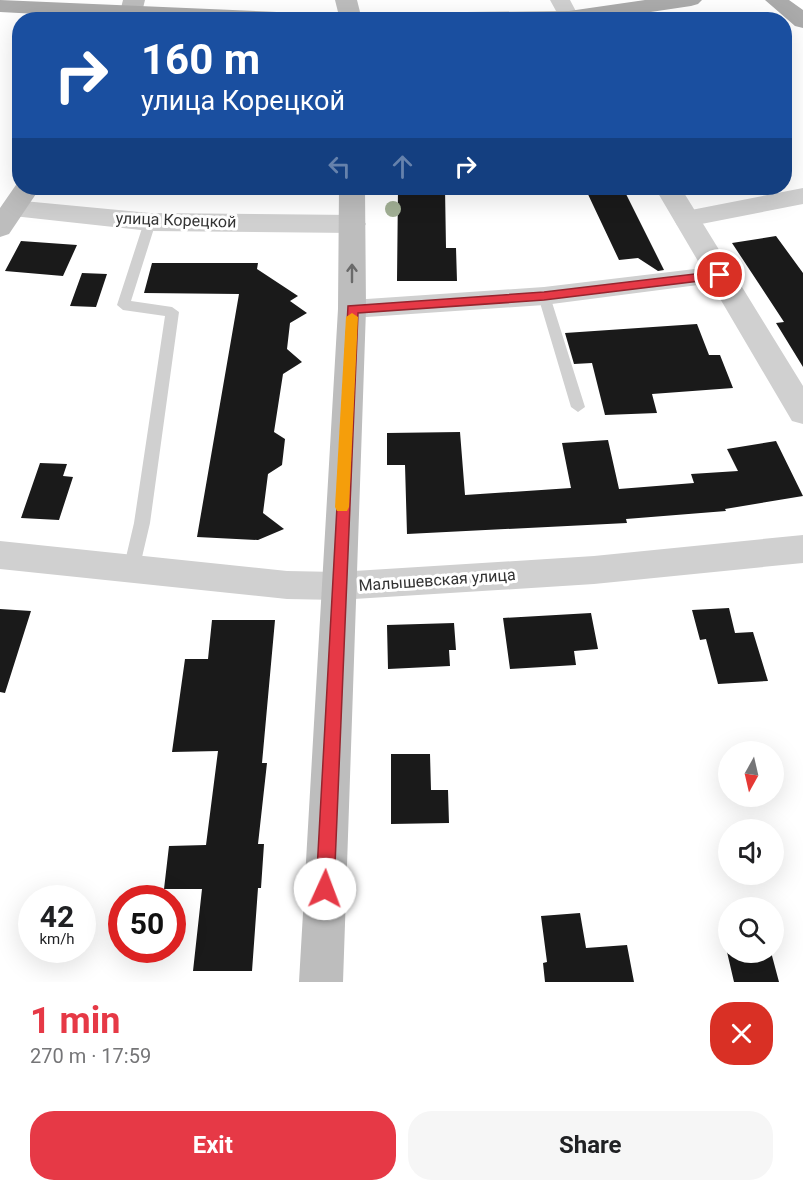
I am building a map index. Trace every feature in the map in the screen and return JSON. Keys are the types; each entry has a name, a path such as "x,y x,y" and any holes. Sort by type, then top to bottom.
{"main road":[{"path":"567,12 691,0"},
{"path":"776,0 791,12"},
{"path":"0,6 166,12"},
{"path":"321,982 352,309 352,195"}],"street":[{"path":"672,195 803,412"},
{"path":"686,219 803,196"},
{"name":"улица Корецкой","path":"10,208 150,222 353,224"},
{"path":"352,309 544,296 720,275"},
{"name":"Малышевская улица","path":"0,555 287,585 338,586 594,570 803,549"}],"lane":[{"path":"131,570 142,523 172,312 123,305 150,222"},
{"path":"544,296 578,407"}],"building":[{"path":"398,195 445,195 446,248 456,248 457,281 397,281"},
{"path":"588,195 626,195 664,270 658,271 638,258 619,260"},
{"path":"776,236 803,273 803,367 776,323 784,322 732,243"},
{"path":"21,241 77,245 63,276 5,271"},
{"path":"152,263 258,263 257,269 298,296 290,301 307,313 290,323 287,349 302,362 283,374 274,432 285,439 282,465 268,474 263,513 284,529 258,540 197,537 239,294 144,293"},
{"path":"82,273 107,274 96,307 70,306"},
{"path":"697,324 709,355 720,355 733,388 652,394 657,413 605,415 592,363 574,364 565,333"},
{"path":"460,432 465,495 571,488 562,443 608,440 619,489 694,483 691,474 738,471 727,449 776,441 803,496 725,509 726,511 626,519 627,523 407,534 405,465 387,465 387,433"},
{"path":"40,463 67,464 63,476 73,477 59,520 21,518"},
{"path":"729,608 735,633 753,632 768,681 718,684 706,639 700,640 692,610"},
{"path":"0,609 31,611 5,693 0,692"},
{"path":"591,613 598,649 574,651 576,665 510,669 503,618"},
{"path":"212,620 275,620 262,763 267,763 258,844 264,844 261,888 258,888 252,971 193,971 202,889 186,889 186,885 164,885 169,846 206,845 218,751 172,752 185,659 208,659"},
{"path":"454,623 456,650 449,650 450,666 388,669 387,625"},
{"path":"391,754 430,754 431,790 448,790 449,823 391,824"},
{"path":"580,913 586,948 627,945 634,982 545,982 543,963 547,962 541,916"},
{"path":"730,963 774,963 779,982 734,982"}],"slow traffic":[{"path":"342,507 352,317"}],"route":[{"path":"325,889 352,309 544,296 720,275"}]}
